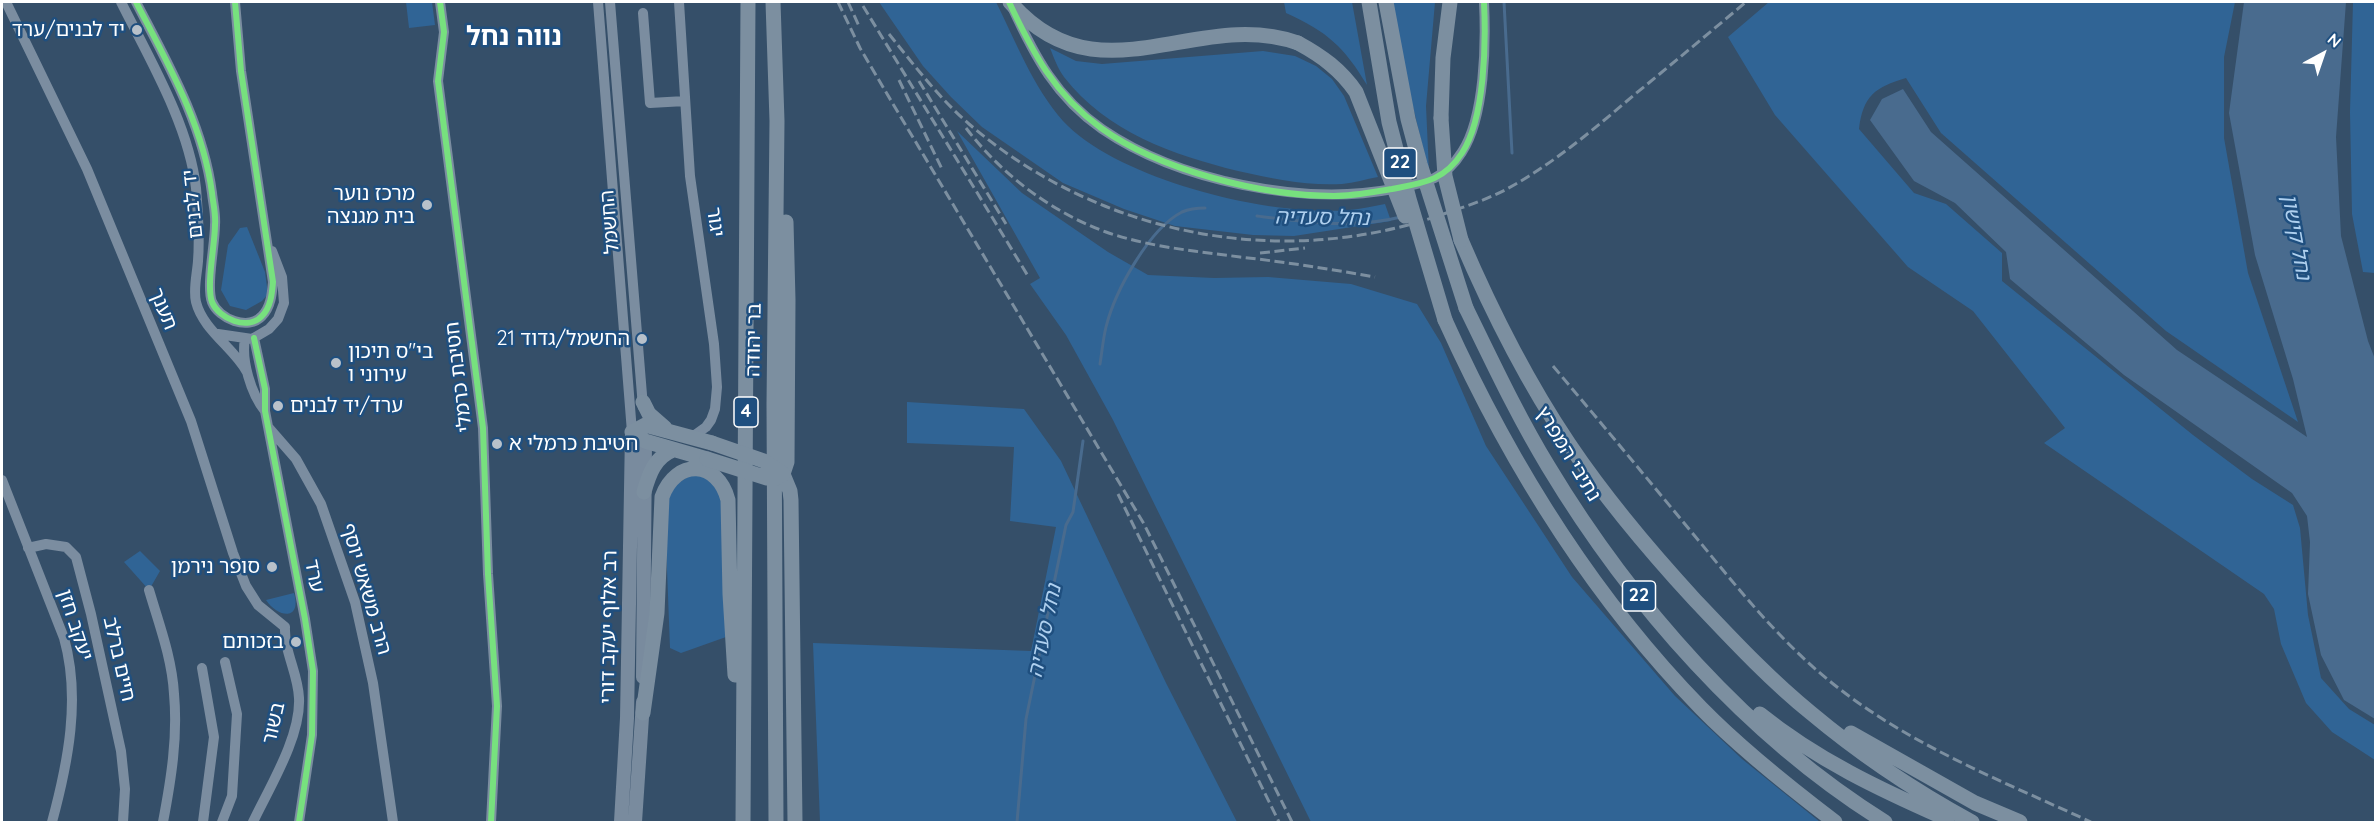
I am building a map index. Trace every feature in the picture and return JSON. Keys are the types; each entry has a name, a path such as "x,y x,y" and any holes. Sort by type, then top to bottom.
{"highway":[{"name":"בר יהודה","path":"743,822 748,2"},
{"name":"בר יהודה","path":"773,2 777,121 774,404 776,822"},
{"path":"1009,2 1043,31 1068,45 1080,48 1118,50 1245,34 1273,36 1298,44 1330,62 1356,92 1445,320"},
{"name":"22","path":"1370,2 1389,122 1445,320 1486,407 1538,500 1623,620 1701,709 1770,770 1835,822"},
{"name":"נתיבי המפרץ","path":"1386,2 1408,119 1466,308 1508,393 1548,466 1628,582 1680,645 1724,693 1781,745 1839,791 1885,822"},
{"path":"1450,2 1443,58 1441,118 1445,176 1451,207 1461,240 1479,282 1520,362 1569,444 1622,516 1660,562 1740,648 1810,713 1937,803 1972,822"},
{"path":"641,432 673,450 767,478 776,478 783,474 787,462 788,300 784,178 777,121"},
{"path":"643,402 649,414 668,430"},
{"path":"641,432 668,430 764,461 783,474 790,491 795,822"},
{"path":"644,492 656,463 665,453 673,450"},
{"path":"643,713 657,613 662,496 678,474 692,468 699,468 718,479 725,489 728,500 730,594 743,822"},
{"path":"1680,645 1714,677 1803,746 1878,789 1956,822"},
{"path":"1740,648 1814,707 1854,735 1975,803 2020,822"}],"main road":[{"name":"רב אלוף יעקב דורי","path":"635,822 643,713 644,492 641,432"},
{"name":"רב אלוף יעקב דורי","path":"621,822 641,432"}],"street":[{"name":"תענך","path":"6,2 87,169 191,421 233,553 246,586 258,605 285,627"},
{"name":"יד לבנים","path":"121,2 170,102 185,143 196,186 199,230 196,303 203,318 238,357 247,372"},
{"name":"יד לבנים","path":"136,2 183,94 202,148 216,222 210,290 212,302 221,315 238,322 249,322"},
{"path":"235,2 241,71 273,282 270,303 263,316 249,322 258,329 249,338"},
{"name":"חטיבת כרמלי","path":"440,2 444,32 438,81 483,428 497,706 491,822"},
{"name":"החשמל","path":"598,2 641,432"},
{"name":"החשמל","path":"610,2 643,402 641,432"},
{"name":"יגור","path":"679,2 690,176 714,344 717,387 711,420 706,427 692,437"},
{"path":"1009,2 1038,60 1060,92 1084,115 1125,143 1184,170 1272,189 1334,196 1368,193 1431,180 1441,176 1462,153 1473,126 1480,94 1484,45 1484,2"},
{"path":"644,13 650,103 685,101"},
{"path":"217,334 233,338 249,338 273,325 284,303 282,276 266,240"},
{"name":"ערד","path":"249,338 247,372 255,398 265,411"},
{"name":"ערד","path":"249,338 265,389 265,411 305,619 314,686 312,735 299,822"},
{"name":"הרב משאש יוסף","path":"268,428 299,465 321,504 340,555 366,645 388,777 393,822"},
{"name":"יעקב חזן","path":"2,480 64,638 71,664 74,692 71,721 52,822"},
{"name":"חיים ברלב","path":"28,548 46,544 66,548 76,557 121,751 125,789 123,822"},
{"path":"149,590 166,645 174,693 175,739 163,822"},
{"path":"285,627 294,627 305,619"},
{"name":"בשור","path":"253,822 285,757 296,722 299,699 284,642 285,627"},
{"path":"222,822 232,796 237,714 225,662"},
{"path":"202,668 214,737 203,822"}],"shaded area":[{"path":"406,2 432,2 435,25 409,28"},
{"path":"879,2 996,2 1034,79 1063,121 1088,142 1120,161 1157,177 1197,190 1279,207 1316,211 1349,210 1385,204 1391,221 1294,236 1253,235 1175,226 1124,209 1063,183 982,127 951,97 923,66"},
{"path":"1284,2 1352,2 1367,85 1351,60 1334,42 1313,27 1286,13"},
{"path":"1392,2 1435,2 1426,106 1429,172 1411,99"},
{"path":"1769,2 2235,2 2224,57 2224,138 2248,273 2298,422 2166,331 1941,133 1906,78 1886,85 1872,94 1864,108 1859,129 1914,193 1946,204 2002,253 2002,281 2193,435 2252,479 2293,505 2300,528 2308,615 2321,678 2349,709 2375,725 2375,760 2332,732 2306,703 2281,644 2274,609 2264,594 2044,443 2065,428 1973,311 1908,267 1775,115 1728,37"},
{"path":"2353,2 2375,2 2375,273 2363,272 2352,214 2350,112"},
{"path":"1050,48 1076,61 1102,64 1263,51 1295,56 1316,66 1332,79 1344,96 1378,177 1342,184 1290,181 1214,165 1166,149 1121,127 1100,113 1062,74"},
{"path":"957,131 1022,193 1108,252 1148,275 1214,278 1268,277 1351,284 1417,304 1441,343 1486,446 1572,577 1675,696 1742,759 1820,822 1311,822 1113,420 1066,335 1030,284 1040,278"},
{"path":"247,227 265,272 268,294 262,301 246,310 230,306 221,290 228,245 240,228"},
{"path":"907,402 1024,409 1061,461 1166,683 1237,822 820,822 813,643 1031,651 1056,527 1010,521 1014,447 907,443"},
{"path":"697,471 721,489 726,637 681,653 670,648 665,517 669,489"},
{"path":"140,551 160,571 149,590 124,562"},
{"path":"294,593 295,608 288,614 277,611 266,600"}],"water":[{"name":"נחל קישון","path":"2244,2 2346,2 2336,137 2341,236 2368,341 2375,359 2375,719 2344,700 2321,655 2308,594 2310,542 2307,516 2292,493 2124,375 2010,279 2006,252 1955,203 1914,181 1870,120 1882,99 1903,89 1931,132 2177,350 2307,437 2293,379 2255,255 2229,113"}],"waterway":[{"name":"נחל סעדיה","path":"1504,2 1512,153"},
{"name":"נחל סעדיה","path":"1100,364 1110,312 1135,262 1157,232 1170,220 1182,212 1205,208"},
{"name":"נחל סעדיה","path":"1257,216 1347,224 1401,217"},
{"name":"נחל סעדיה","path":"1017,822 1026,719 1066,525 1073,512 1083,441"}],"railway":[{"path":"838,2 860,48 1144,524 1292,822"},
{"path":"848,2 859,26"},
{"path":"889,34 937,92 969,124 1021,163 1077,194 1136,217 1197,233 1260,240 1324,239 1387,230 1463,207 1505,190 1572,146 1746,2"},
{"path":"863,6 1028,276"},
{"path":"899,80 942,169"},
{"path":"919,81 1006,224"},
{"path":"966,128 995,161 1028,190 1066,214 1106,232 1172,248 1291,263 1375,277"},
{"path":"1260,253 1305,248"},
{"path":"1553,366 1746,597 1795,651 1813,667 1862,705 1924,743 2091,822"},
{"path":"1118,494 1279,822"}],"cycle path":[{"path":"136,2 182,94 201,142 215,217 210,286 212,302 227,318 249,323 262,316 267,308 273,282 241,71 235,2"},
{"path":"440,2 444,32 438,81 483,428 488,574 497,706 491,822"},
{"path":"1009,2 1036,55 1058,87 1085,115 1125,143 1181,168 1212,178 1275,191 1334,196 1371,193 1432,179 1448,170 1462,153 1470,138 1480,101 1485,38 1484,2"},
{"path":"254,338 265,389 265,411 313,671 312,735 299,822"}],"place":[{"name":"יד לבנים/ערד","path":"137,30"},
{"name":"מרכז נוער בית מגנצה","path":"427,205"},
{"name":"החשמל/גדוד 21","path":"642,339"},
{"name":"בי\"ס תיכון עירוני ו","path":"336,363"},
{"name":"ערד/יד לבנים","path":"278,406"},
{"name":"חטיבת כרמלי א","path":"497,444"},
{"name":"סופר נירמן","path":"272,567"},
{"name":"בזכותם","path":"296,642"}],"district":[{"name":"נווה נחל","path":"514,37"}]}
